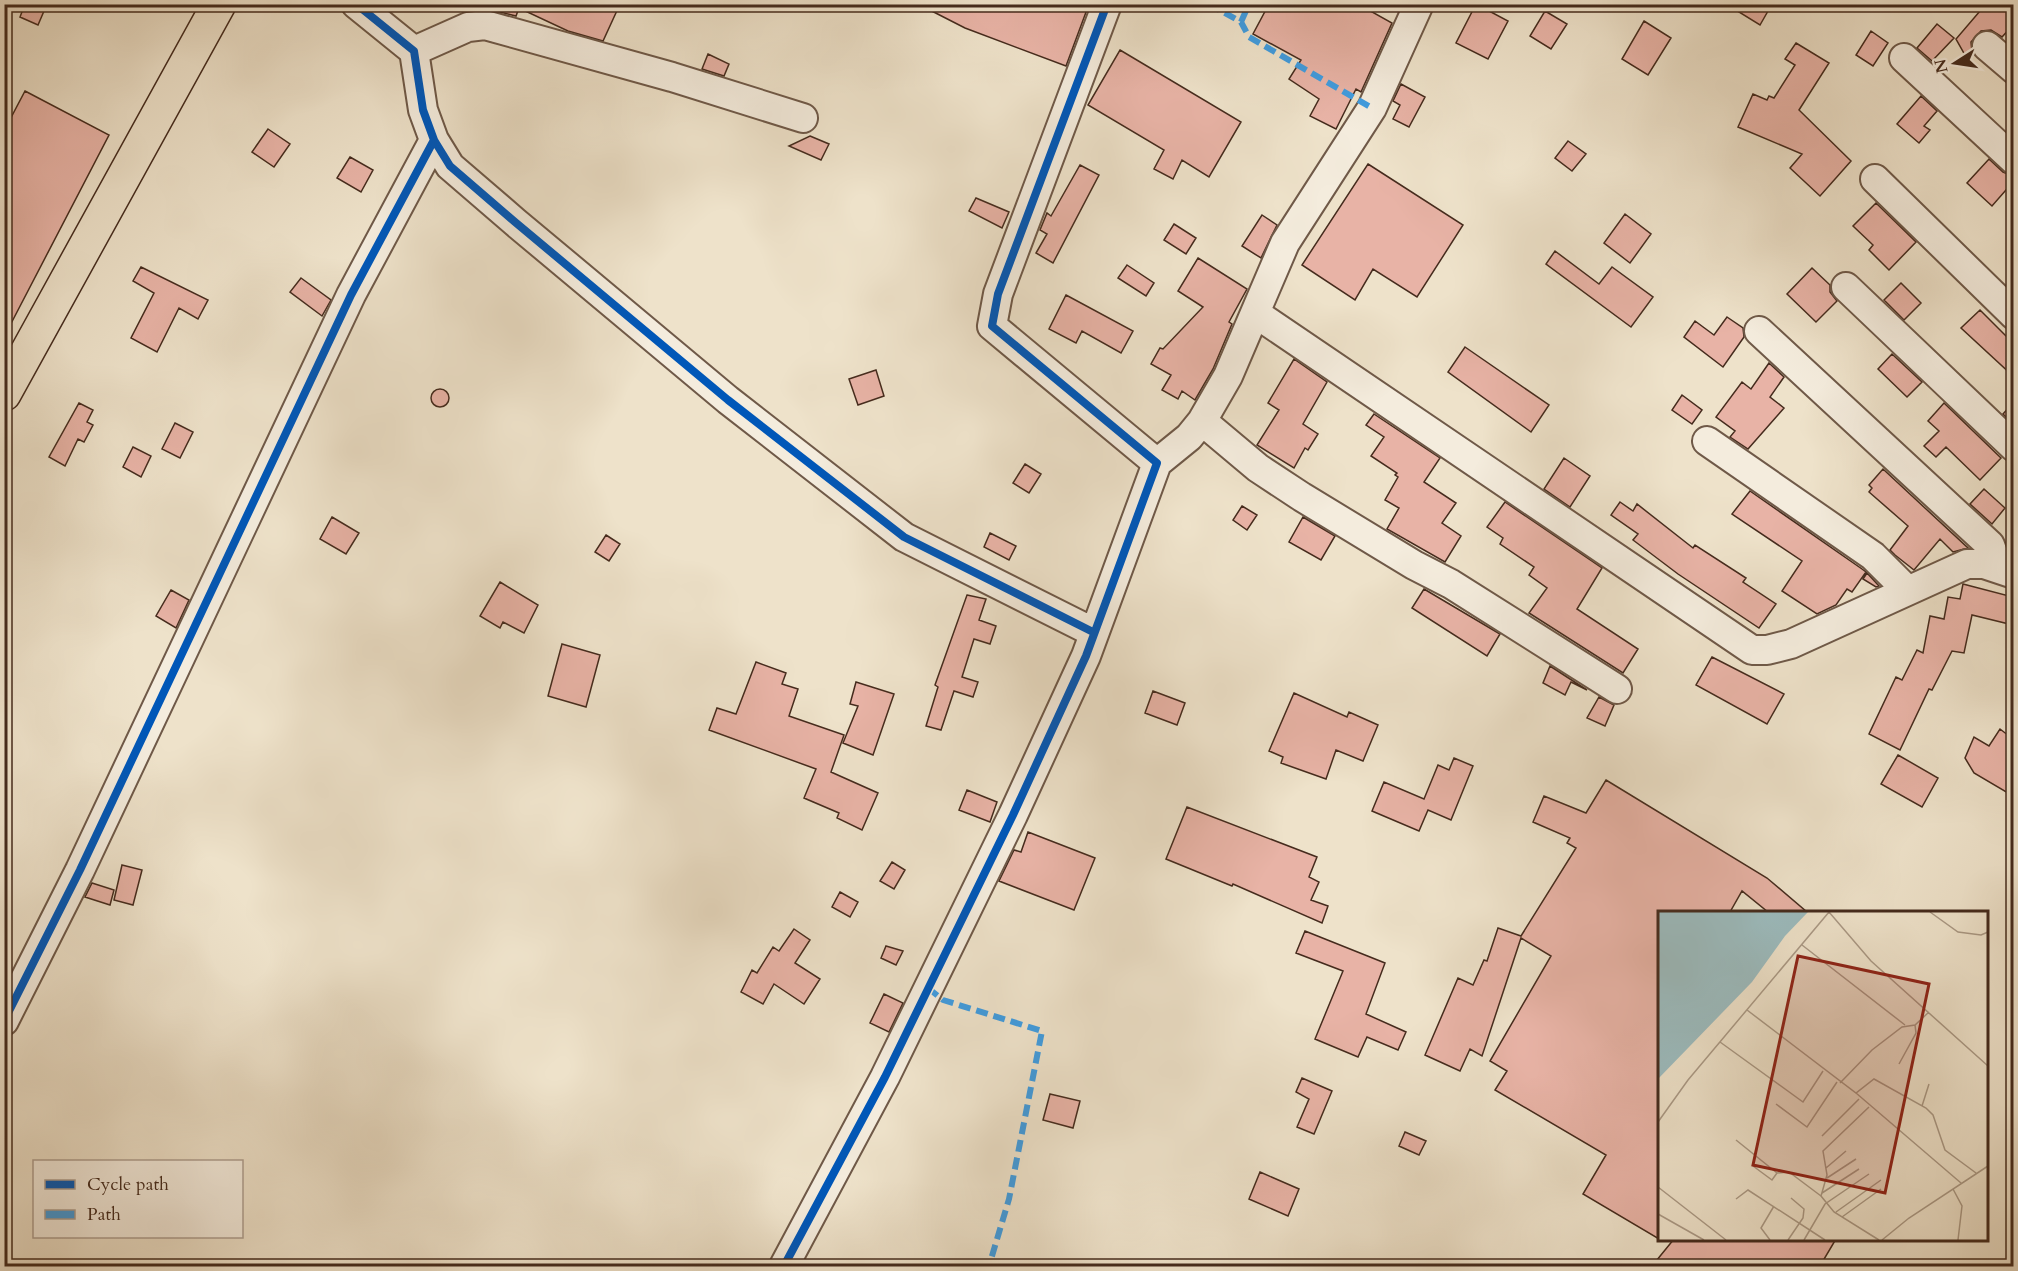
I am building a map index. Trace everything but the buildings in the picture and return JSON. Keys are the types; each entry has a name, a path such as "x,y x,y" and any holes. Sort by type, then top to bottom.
{"main road":[{"path":"4,394 219,4"}],"street":[{"path":"356,4 414,51 423,110 434,140 450,166 524,230 728,400 904,537 1093,632"},
{"path":"1107,4 998,294 992,326 1157,463"},
{"path":"784,1266 885,1077 993,856 1086,656 1157,463 1189,437 1202,421 1228,376 1285,243 1372,108 1419,4"},
{"path":"414,51 468,27 485,25 672,77 803,118"},
{"path":"1987,46 2013,69"},
{"path":"1904,58 2013,160"},
{"path":"4,1021 80,870 351,295 434,140"},
{"path":"1875,179 2013,315"},
{"path":"1846,286 2013,447"},
{"path":"1255,313 1752,650 1767,650 1791,644 1967,564 2006,570"},
{"path":"1759,331 1990,545 2006,570"},
{"path":"1202,421 1258,468 1302,497 1414,565 1451,584 1617,689"},
{"path":"1707,441 1873,556 1907,590"}],"marked path":[{"path":"1209,4 1241,22 1249,37 1372,108"},
{"path":"1241,22 1249,4"},
{"path":"928,988 943,1000 1042,1031 1009,1199 989,1266"}],"cycle path":[{"path":"356,4 414,51 423,110 434,140 450,166 515,222 728,400 904,537 1093,632"},
{"path":"784,1266 885,1077 1013,815 1086,656 1157,463 992,326 998,294 1107,4"},
{"path":"4,1021 80,870 351,295 434,140"}]}
